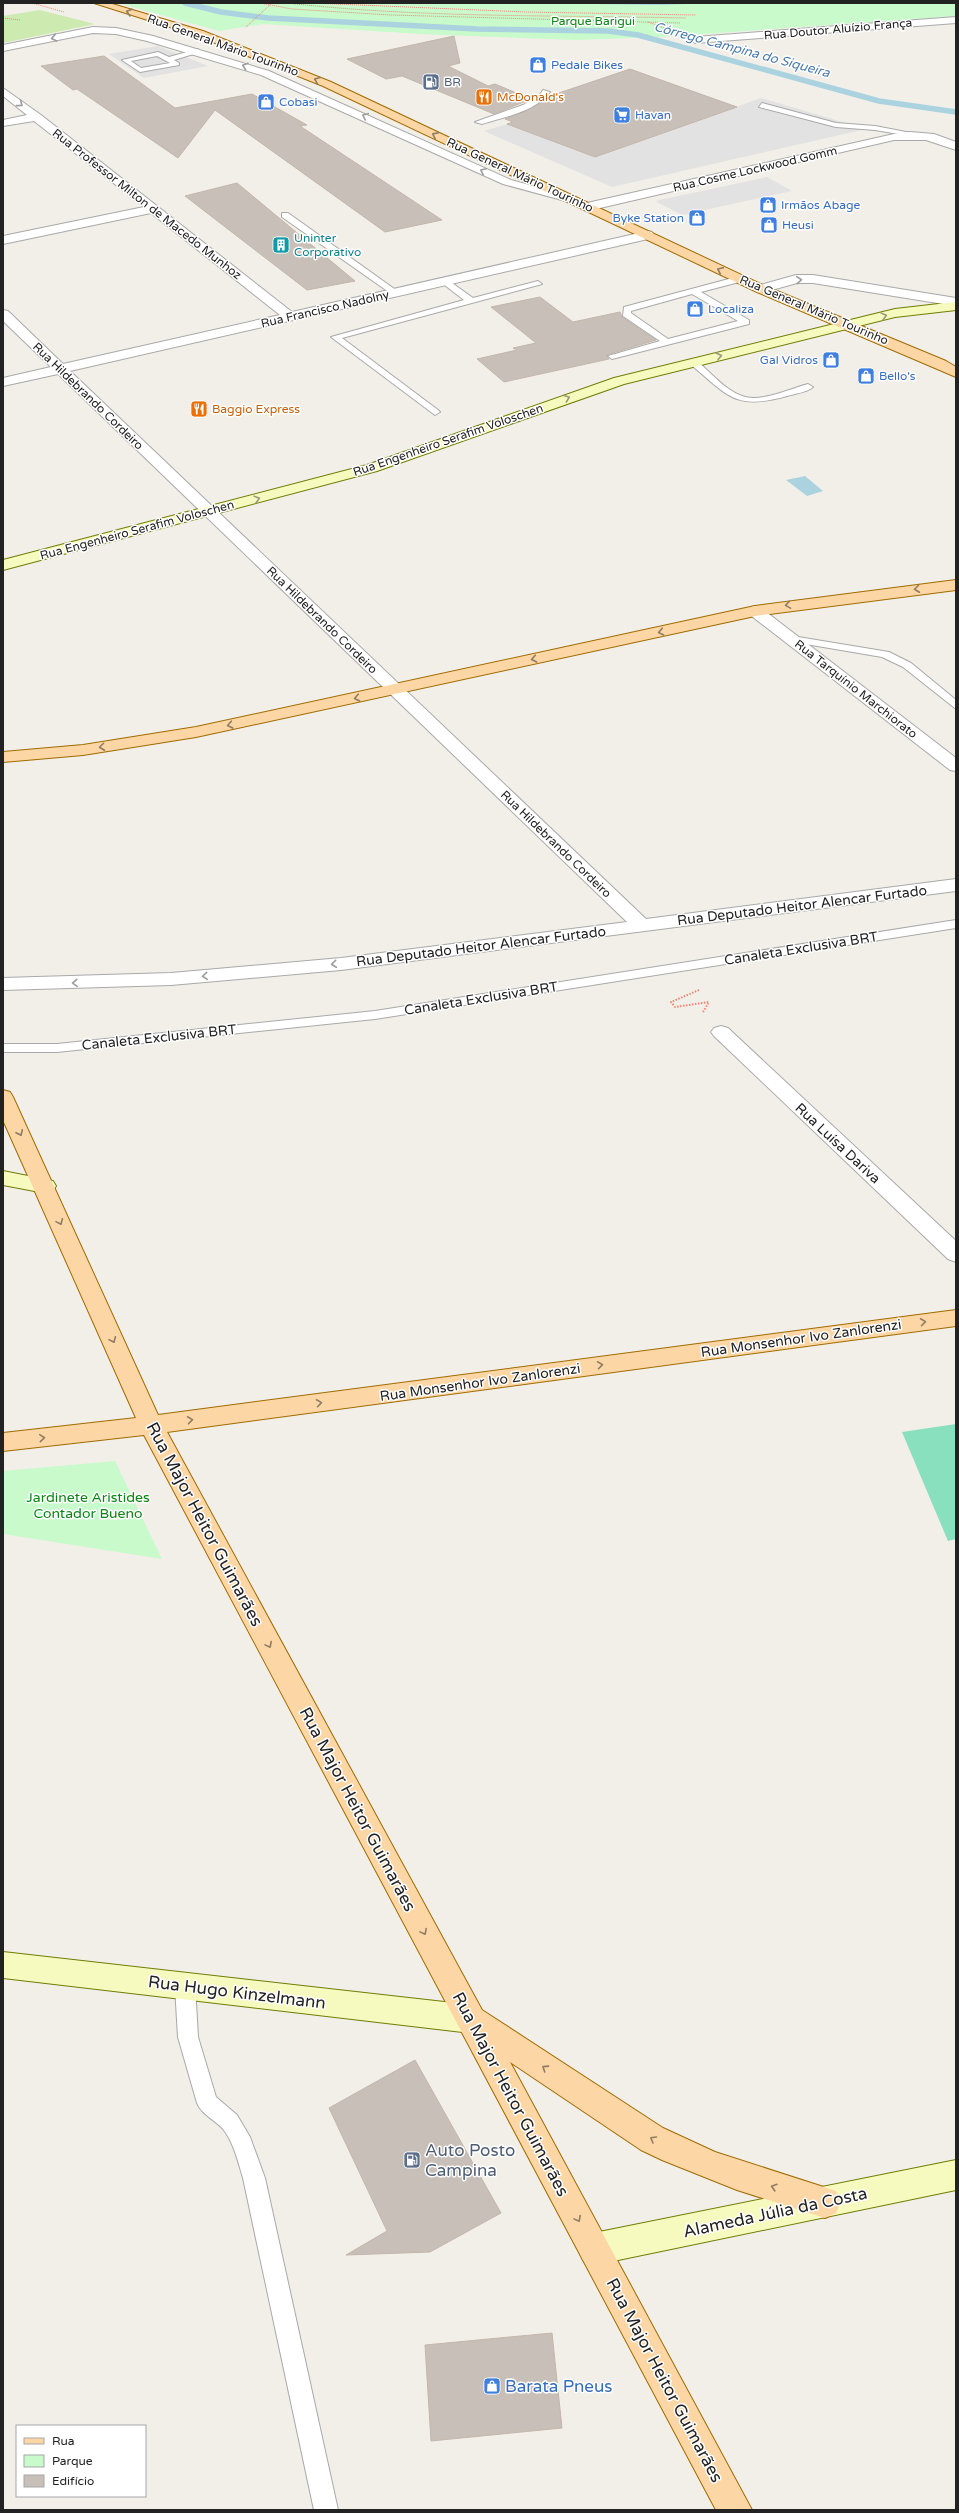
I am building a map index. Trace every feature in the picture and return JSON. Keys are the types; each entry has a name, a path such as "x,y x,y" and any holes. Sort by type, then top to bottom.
{"main road":[{"name":"Rua General Mário Tourinho","path":"99,3 199,33 290,68 761,289 941,364 956,372"},
{"path":"3,757 138,743 250,721 756,611 822,600 956,585"},
{"name":"Rua Major Heitor Guimarães","path":"3,1097 45,1186 151,1426 735,2510"},
{"name":"Rua Monsenhor Ivo Zanlorenzi","path":"3,1442 151,1426 956,1318"},
{"path":"471,2019 652,2139 684,2155 727,2173 825,2202"}],"street":[{"name":"Rua Doutor Aluízio França","path":"695,40 956,20"},
{"path":"3,48 93,30 104,30 129,34 198,51 294,84 507,182 573,200"},
{"name":"Rua Professor Milton de Macedo Munhoz","path":"3,91 290,317"},
{"path":"3,123 37,117"},
{"name":"Rua Cosme Lockwood Gomm","path":"587,207 894,137 923,136 947,141 956,148"},
{"path":"3,240 154,209"},
{"name":"Rua Francisco Nadolny","path":"3,382 648,235"},
{"path":"761,289 796,279 813,279 956,302"},
{"name":"Rua Engenheiro Serafim Voloschen","path":"3,565 384,464 604,385 895,313 956,306"},
{"name":"Rua Hildebrando Cordeiro","path":"3,314 642,926"},
{"name":"Rua Tarquínio Marchiorato","path":"756,611 956,766"},
{"name":"Rua Deputado Heitor Alencar Furtado","path":"3,984 123,981 251,972 434,953 956,885"},
{"name":"Rua Luísa Dariva","path":"721,1032 956,1254"},
{"path":"3,1178 45,1186"},
{"name":"Rua Hugo Kinzelmann","path":"3,1965 471,2019"},
{"name":"Alameda Júlia da Costa","path":"594,2249 956,2175"}],"lane":[{"path":"170,59 177,64 140,70 125,60 158,54 170,59 198,51"},
{"path":"479,122 531,104 544,96 546,92"},
{"path":"762,105 836,125 875,128 923,136"},
{"path":"285,215 396,293"},
{"path":"667,342 626,314 625,311 627,309 740,279"},
{"path":"445,282 471,301"},
{"path":"435,412 335,337 538,284"},
{"path":"612,356 746,322 693,291"},
{"path":"693,362 739,398 750,400 808,387"},
{"path":"792,640 885,654 907,665 956,706"},
{"name":"Canaleta Exclusiva BRT","path":"3,1048 57,1048 375,1014 956,924"},
{"path":"185,1986 188,2037 207,2103 230,2122 242,2144 254,2178 326,2510"}],"path":[{"path":"260,3 391,15 680,23"},
{"path":"258,17 272,3"},
{"path":"287,3 331,8 460,13 700,19"},
{"path":"312,3 462,10 696,15"},
{"path":"3,18 27,22"},
{"path":"646,21 695,40"}],"green space":[{"name":"Parque Barigui","path":"118,3 956,3 956,16 661,37 575,40 420,34 263,24 219,31"},
{"path":"40,10 95,24 3,43 3,16"},
{"path":"956,1424 956,1539 948,1541 902,1432"},
{"name":"Jardinete Aristides Contador Bueno","path":"115,1461 162,1559 3,1534 3,1471"}],"shaded area":[{"path":"158,46 208,66 144,78 109,54"},
{"path":"761,98 866,129 612,187 484,131 507,124 595,157"},
{"path":"767,177 792,191 682,215 655,201"}],"water":[{"path":"527,3 715,3 660,5"},
{"path":"805,476 823,491 807,496 786,480"}],"building":[{"path":"454,36 460,63 448,66 488,86 495,84 531,99 494,114 402,76 386,79 347,59"},
{"path":"104,56 175,108 252,94 307,125 300,126 442,220 385,232 215,110 178,158 77,89 73,90 41,66"},
{"name":"Havan","path":"630,69 737,107 595,157 507,124 513,122 505,119 528,110 547,97"},
{"name":"Uninter Corporativo","path":"237,183 355,281 307,290 185,196"},
{"path":"540,297 573,322 620,312 622,317 656,340 606,355 609,359 504,382 477,359 517,350 513,348 536,343 491,307"},
{"name":"Auto Posto Campina","path":"415,2060 501,2213 430,2252 346,2255 387,2231 329,2108"},
{"name":"Barata Pneus","path":"552,2333 562,2428 431,2441 425,2345"}],"waterway":[{"name":"Córrego Campina do Siqueira","path":"185,3 221,12 268,18 477,29 608,31 638,35 879,101 956,112"}],"place":[{"name":"Pedale Bikes","path":"538,65"},
{"name":"BR","path":"431,82"},
{"name":"McDonald's","path":"484,97"},
{"name":"Cobasi","path":"266,102"},
{"name":"Havan","path":"622,115"},
{"name":"Irmãos Abage","path":"768,205"},
{"name":"Byke Station","path":"697,218"},
{"name":"Heusi","path":"769,225"},
{"name":"Uninter Corporativo","path":"281,245"},
{"name":"Localiza","path":"695,309"},
{"name":"Gal Vidros","path":"831,360"},
{"name":"Bello's","path":"866,376"},
{"name":"Baggio Express","path":"199,409"},
{"name":"Auto Posto Campina","path":"412,2160"},
{"name":"Barata Pneus","path":"492,2386"}]}
